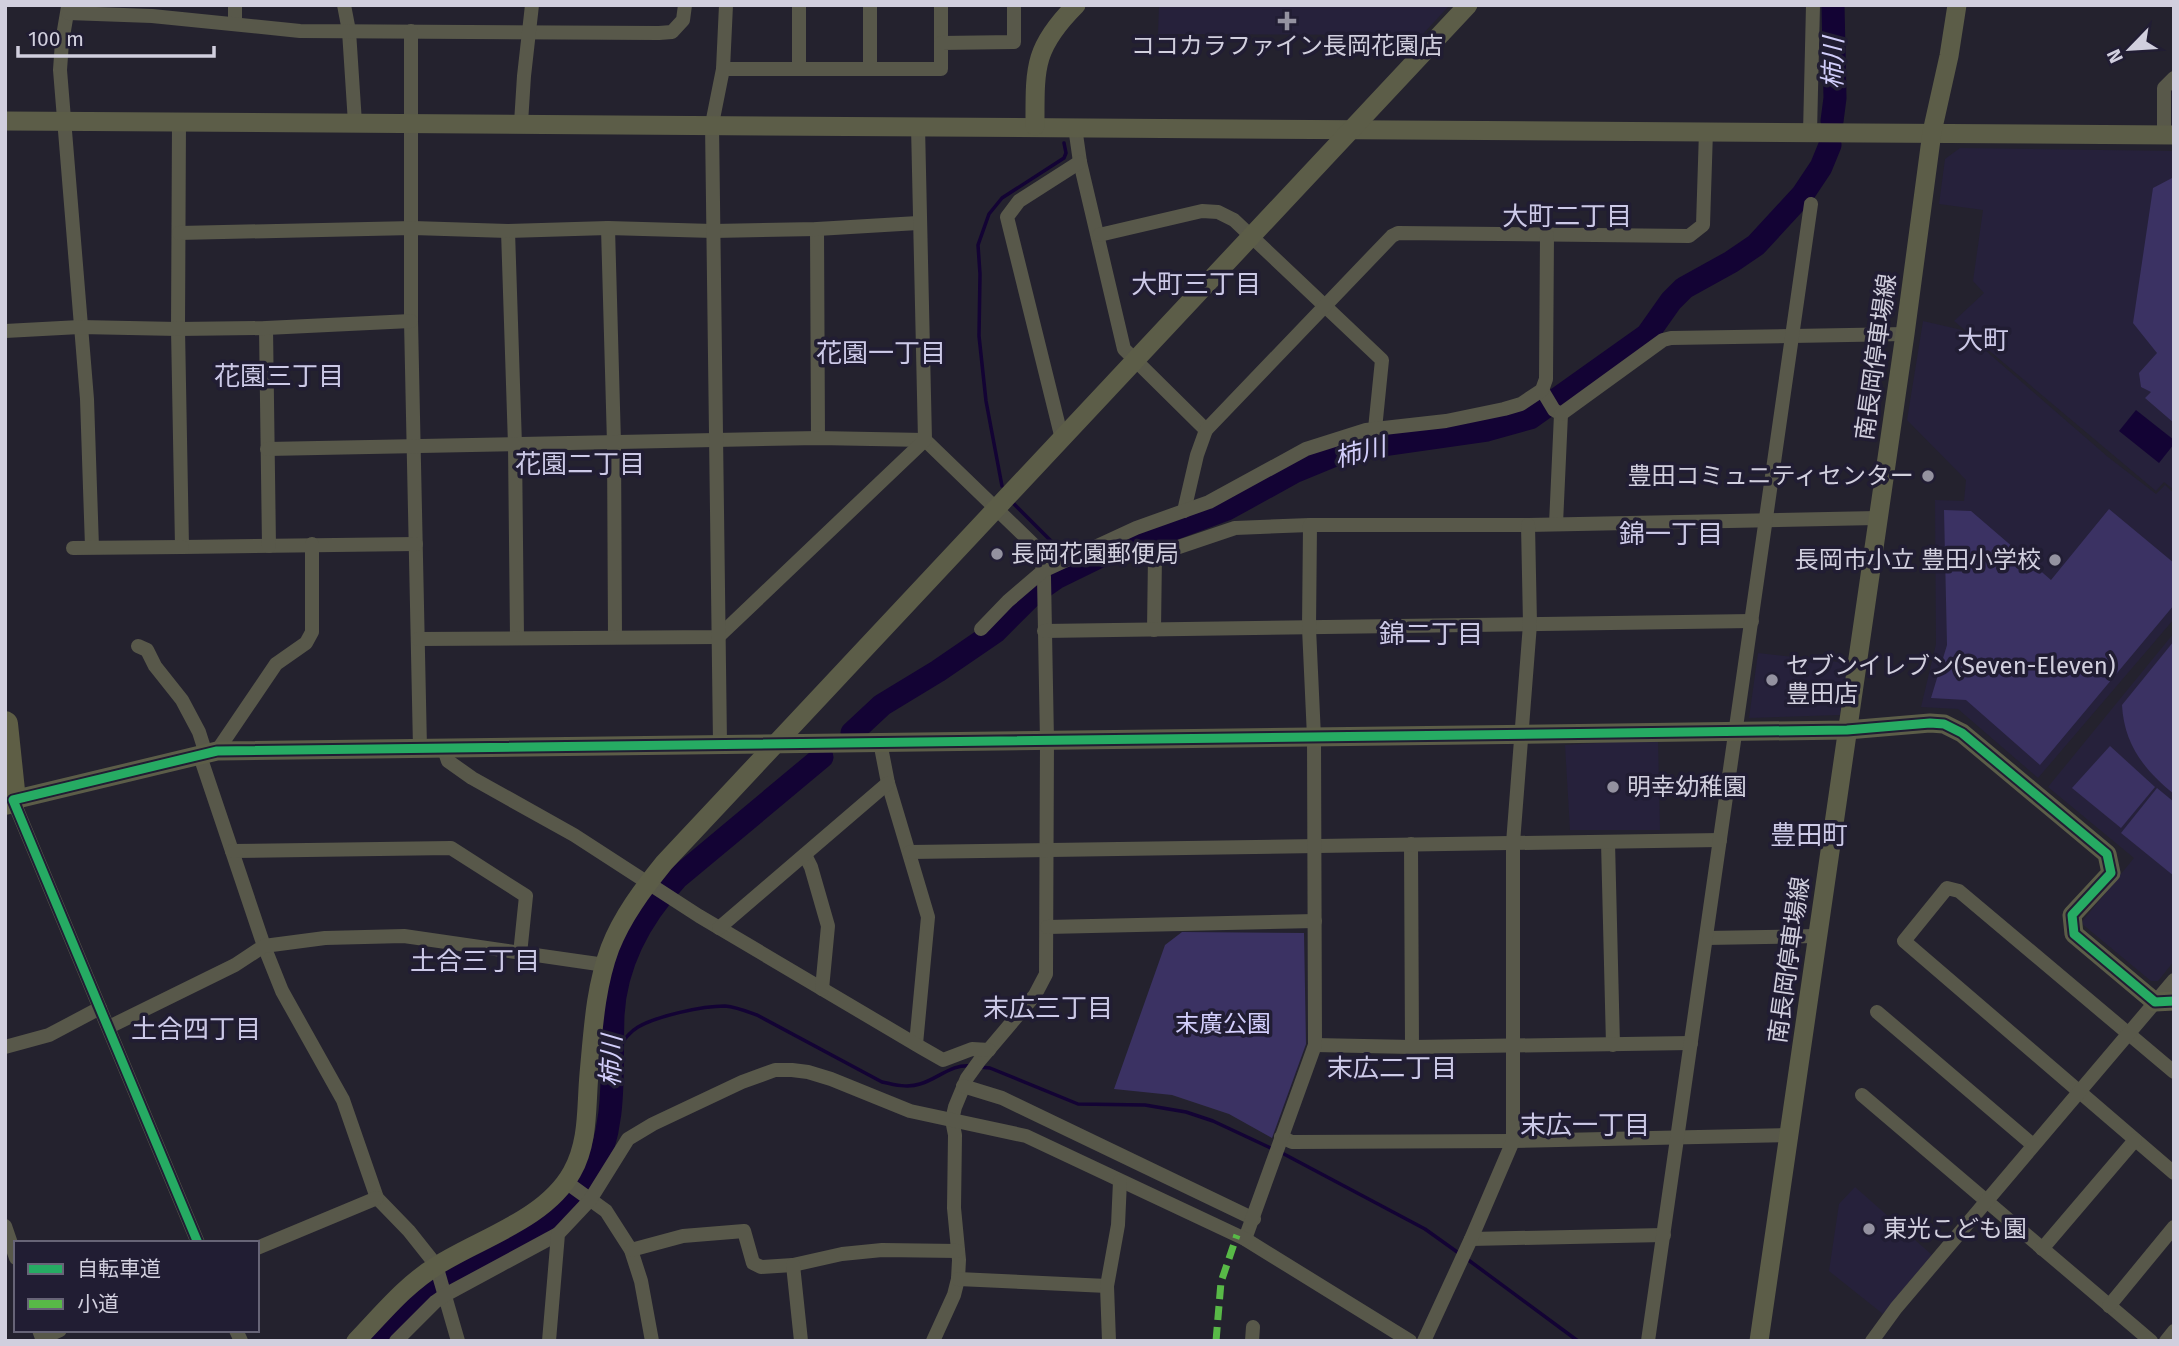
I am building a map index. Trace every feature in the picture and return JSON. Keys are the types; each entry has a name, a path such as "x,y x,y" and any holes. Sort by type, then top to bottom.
{"highway":[{"path":"5,724 9,801"}],"street":[{"path":"234,5 234,23"},
{"path":"344,5 349,31 355,123"},
{"path":"521,123 532,5"},
{"path":"92,547 87,399 60,70 68,9 152,10 300,31 672,32 683,20 685,5"},
{"path":"720,743 712,124 723,69 726,5"},
{"path":"799,5 799,68"},
{"path":"870,5 870,69"},
{"path":"723,69 941,69 941,5"},
{"path":"941,43 1014,42 1014,5"},
{"path":"1035,126 1035,83 1040,54 1051,32 1076,5"},
{"path":"356,1341 408,1287 436,1265 536,1211 569,1185 584,1136 594,1023 605,965 617,933 659,888 774,744 1468,5"},
{"path":"1810,133 1813,5"},
{"name":"南長岡停車場線","path":"1759,1341 1933,132 1957,5"},
{"path":"411,31 411,321 420,748"},
{"path":"5,121 2169,134 2164,88 2174,78"},
{"path":"179,121 178,330 183,547"},
{"path":"418,639 718,637 925,439 918,223 918,126"},
{"path":"1075,127 1075,140 1124,349 1206,429"},
{"path":"1184,511 1206,429 1392,236 1398,233 1689,236 1703,225 1706,131"},
{"path":"1062,439 1007,217 1019,201 1080,162"},
{"path":"1648,1341 1811,204"},
{"path":"1099,235 1202,211 1218,212 1234,220 1382,360 1376,429"},
{"path":"179,233 413,228 713,231 918,223"},
{"path":"608,228 614,443 615,637"},
{"path":"817,229 818,438"},
{"path":"508,230 515,445 517,638"},
{"path":"1547,235 1544,393 1558,412 1556,524"},
{"path":"5,331 80,327 178,330 266,328 411,321"},
{"path":"266,328 269,547"},
{"path":"1558,412 1663,340 1671,338 1905,334"},
{"path":"981,629 1008,601 1043,574 1136,528 1209,502 1306,449 1376,429 1446,421 1504,409 1544,393"},
{"path":"267,449 818,438 925,439 1040,551 1044,597 1046,974 1035,995 984,1055 965,1082 952,1120 955,1135 954,1208 958,1279 954,1295 933,1341"},
{"path":"1154,630 1155,555 1235,528 1878,518"},
{"path":"1424,1341 1513,1141 1513,843 1530,624 1528,525"},
{"path":"1245,1239 1315,1045 1310,526"},
{"path":"208,753 276,664 306,643 312,632 312,544"},
{"path":"73,548 416,544"},
{"path":"1044,631 1752,621"},
{"path":"138,646 147,650 155,666 182,700 199,732 208,753 232,851 282,991 343,1100 377,1198 409,1231 436,1265 458,1341"},
{"path":"197,1241 109,1027 9,801 208,753 720,743 1847,730 1930,723 1956,728 2107,854 2110,873 2072,915 2074,934 2165,1001"},
{"path":"880,742 888,783 928,917 916,1044"},
{"path":"444,749 448,761 472,778 574,835 623,869 659,888 719,928 943,1060 972,1049 984,1055"},
{"path":"719,928 888,783"},
{"path":"910,852 1720,840"},
{"path":"1608,842 1613,1045"},
{"path":"1411,844 1412,1047"},
{"path":"232,851 452,848 526,896 520,954"},
{"path":"805,855 828,926 822,989"},
{"path":"2174,1072 1959,891 1947,888 1904,941 2174,1173"},
{"path":"1047,927 1315,921"},
{"path":"109,1027 234,965 264,946 325,938 404,936 605,965"},
{"path":"1706,938 1817,936"},
{"path":"1872,1341 1896,1308 2078,1091 2128,1034 2165,1001 2174,980"},
{"path":"5,1047 49,1035 100,1008"},
{"path":"1877,1012 2033,1145"},
{"path":"1315,1045 1412,1047 1691,1043"},
{"path":"396,1341 435,1302 558,1234 588,1199 628,1139 718,1092 775,1070 808,1072 856,1088 891,1105 1026,1136 1245,1239 1410,1341"},
{"path":"965,1082 1254,1219"},
{"path":"1862,1095 2151,1341"},
{"path":"1281,1140 1513,1141 1789,1135"},
{"path":"2042,1249 2135,1140"},
{"path":"1109,1341 1107,1286 1118,1225 1120,1181"},
{"path":"569,1185 606,1211 631,1250 641,1281 652,1341"},
{"path":"259,1247 377,1198"},
{"path":"5,1226 14,1252"},
{"path":"2109,1306 2174,1227"},
{"path":"631,1250 683,1236 744,1231 753,1263 761,1267 793,1265 842,1254 958,1251"},
{"path":"549,1341 558,1234"},
{"path":"1469,1244 1664,1236"},
{"path":"793,1265 801,1341"},
{"path":"958,1279 1107,1286"},
{"path":"2166,1341 2174,1331"},
{"path":"40,1332 42,1338 56,1332"}],"shaded area":[{"path":"1159,5 1450,5 1422,35 1158,34"},
{"path":"1960,148 2174,151 2174,490 2164,482 2156,491 1954,321 1984,293 1973,281 1983,210 1939,204 1945,159"},
{"name":"長岡市小立 豊田小学校","path":"1923,321 1962,330 2108,457 2156,494 2165,485 2174,493 2174,619 2038,778 1958,709 1921,707 1936,644 1935,500 1964,501 1966,480 1907,420"},
{"path":"2136,410 2174,440 2174,444 2159,463 2119,431"},
{"path":"2174,633 2174,961 2158,981 2151,981 2081,923 2134,858 2048,787"},
{"path":"1758,653 1848,663 1840,715 1749,718"},
{"name":"明幸幼稚園","path":"1658,739 1660,830 1570,830 1565,745"},
{"name":"東光こども園","path":"1855,1187 1932,1255 1883,1314 1829,1271 1839,1204"}],"green space":[{"path":"2174,177 2174,423 2145,398 2151,392 2141,387 2139,373 2157,353 2133,323 2153,188"},
{"path":"2109,509 2174,563 2174,605 2040,765 1966,700 1931,698 1947,645 1944,510 1971,511 2051,580"},
{"path":"2174,641 2174,794 2145,766 2131,744 2122,705"},
{"path":"2110,746 2155,787 2121,828 2072,788"},
{"path":"2157,788 2174,802 2174,876 2121,833"},
{"name":"末廣公園","path":"1182,932 1304,933 1306,1044 1272,1138 1229,1114 1172,1095 1114,1089 1165,945"}],"waterway":[{"name":"柿川","path":"1832,121 1835,98 1833,5"},
{"path":"1002,486 986,401 979,336 978,245 989,214 1002,198 1064,158 1064,143"},
{"name":"柿川","path":"852,733 882,705 995,632 1033,594 1056,578 1103,555 1227,509 1296,471 1347,450 1487,430 1530,418 1647,335 1671,301 1684,288 1756,245 1803,194 1821,167 1830,145"},
{"path":"1013,503 1064,554"},
{"name":"柿川","path":"381,1341 425,1295 465,1269 526,1236 556,1216 581,1191 600,1157 606,1138 611,1097 615,995 625,958 642,924 677,878 822,757"},
{"path":"615,1051 631,1032 646,1023 680,1012 725,1006 757,1015 882,1082 901,1086 915,1085 958,1067 972,1066"},
{"path":"979,1067 990,1068 1078,1104 1145,1105 1186,1112 1213,1121 1275,1150"},
{"path":"1282,1153 1425,1229 1460,1254"},
{"path":"1467,1259 1578,1341"}],"marked path":[{"path":"1216,1341 1221,1282 1237,1235"}],"cycle path":[{"path":"197,1241 13,800 217,751 1847,730 1944,724 1962,733 2107,854 2111,873 2072,915 2074,934 2155,1002 2174,1001"}],"place":[{"name":"ココカラファイン長岡花園店","path":"1287,21"},
{"name":"豊田コミュニティセンター","path":"1928,476"},
{"name":"長岡花園郵便局","path":"997,554"},
{"name":"長岡市小立 豊田小学校","path":"2055,560"},
{"name":"セブンイレブン(Seven-Eleven) 豊田店","path":"1772,680"},
{"name":"明幸幼稚園","path":"1613,787"},
{"name":"東光こども園","path":"1869,1229"}],"district":[{"name":"大町二丁目","path":"1567,216"},
{"name":"大町三丁目","path":"1196,284"},
{"name":"大町","path":"1983,340"},
{"name":"花園一丁目","path":"881,353"},
{"name":"花園三丁目","path":"279,376"},
{"name":"花園二丁目","path":"580,464"},
{"name":"錦一丁目","path":"1671,534"},
{"name":"錦二丁目","path":"1431,634"},
{"name":"豊田町","path":"1809,835"},
{"name":"土合三丁目","path":"475,961"},
{"name":"末広三丁目","path":"1048,1008"},
{"name":"土合四丁目","path":"196,1029"},
{"name":"末広二丁目","path":"1392,1068"},
{"name":"末広一丁目","path":"1585,1125"}]}
